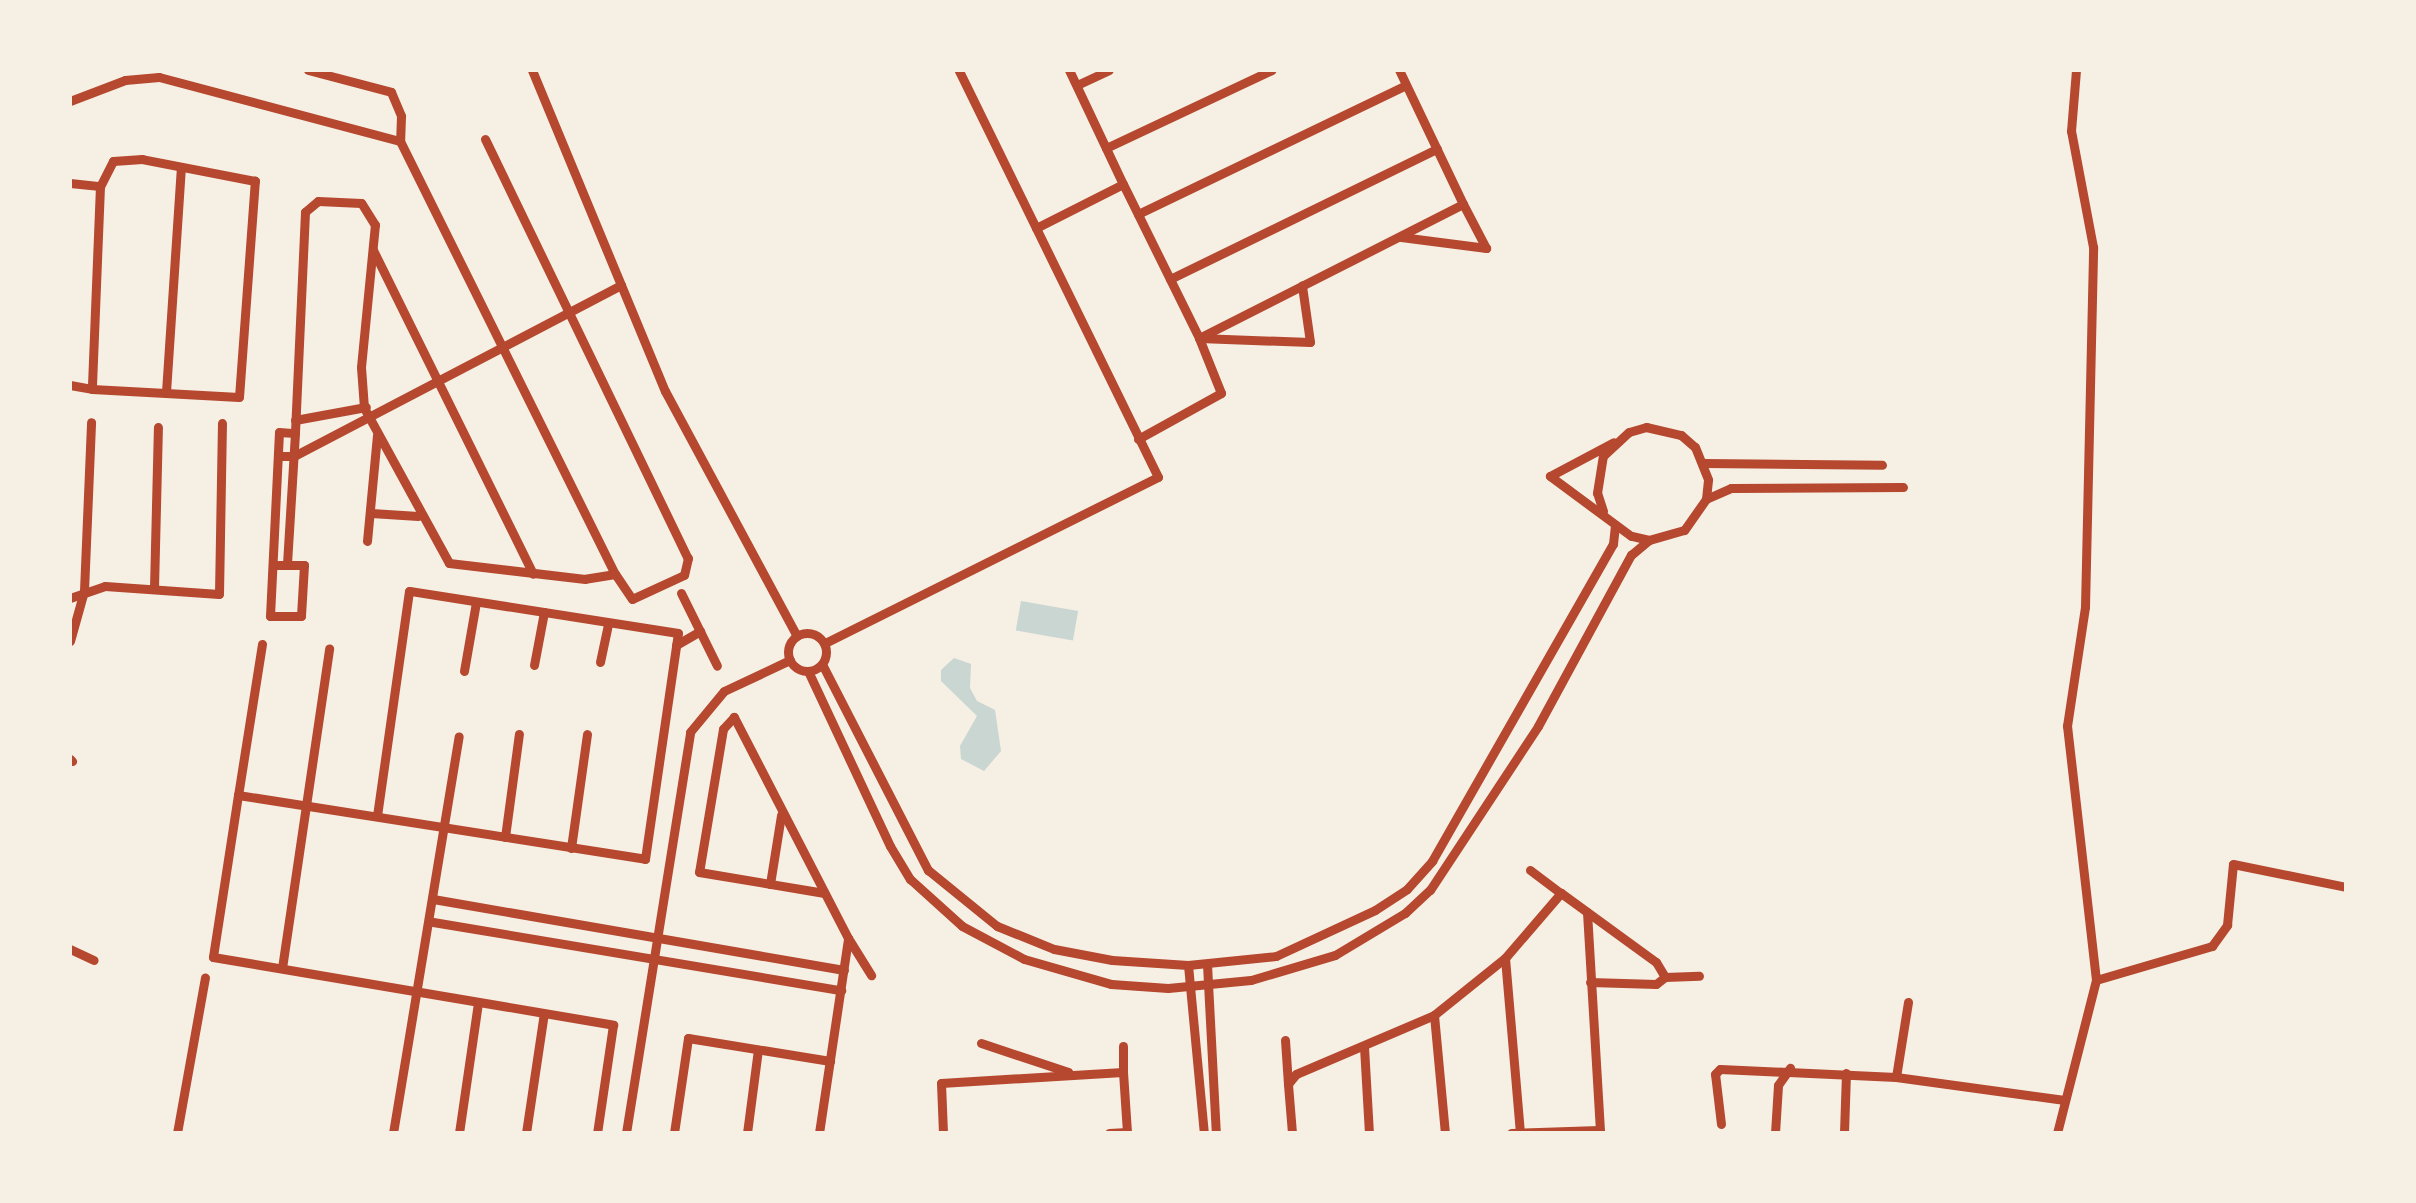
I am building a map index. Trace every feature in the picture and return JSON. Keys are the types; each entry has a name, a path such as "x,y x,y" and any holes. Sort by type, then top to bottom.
{"street":[{"path":"70,101 157,70"},
{"path":"308,70 391,92 401,116 400,141 615,574 631,599 684,575 688,562 572,313 485,139"},
{"path":"532,70 666,390 797,636 790,660 724,691 690,732 626,1133"},
{"path":"825,644 1158,478 959,70"},
{"path":"1069,70 1199,338 1221,393 1138,440"},
{"path":"1077,86 1109,70"},
{"path":"1106,148 1272,70"},
{"path":"1399,70 1486,248 1399,237"},
{"path":"2057,1133 2096,980 2067,726 2085,607 2093,248 2071,131 2076,70"},
{"path":"145,77 400,141"},
{"path":"1138,214 1406,85"},
{"path":"1170,279 1436,149"},
{"path":"70,386 92,389 239,397 256,181 118,159 100,186 92,389"},
{"path":"166,392 181,168"},
{"path":"70,184 100,186"},
{"path":"1036,228 1123,184"},
{"path":"287,565 307,206 361,204 376,225 365,412 418,516 449,563 532,574 615,574"},
{"path":"1199,338 1463,204"},
{"path":"372,248 441,377 532,574"},
{"path":"278,456 294,456 365,412 621,286"},
{"path":"1199,338 1310,342 1302,286"},
{"path":"295,420 365,412"},
{"path":"70,641 84,591 91,422"},
{"path":"70,598 84,591 154,588 218,594 222,422"},
{"path":"154,588 158,427"},
{"path":"1649,540 1615,526 1603,510 1550,476 1629,432 1664,428 1681,435 1704,463 1706,500"},
{"path":"273,565 304,566 301,616 270,616 279,432 295,432"},
{"path":"367,541 377,433"},
{"path":"1603,510 1597,474 1614,442"},
{"path":"1704,463 1882,465"},
{"path":"790,660 808,671 850,766 910,879 962,926 1024,959 1086,979 1208,986 1335,955 1406,913 1464,845 1526,745 1631,555 1649,540 1684,530 1706,500 1731,488 1903,488"},
{"path":"371,513 418,516"},
{"path":"825,644 822,664 868,760 928,870 997,926 1090,958 1207,964 1297,950 1393,898 1432,861 1613,544 1615,526"},
{"path":"238,795 645,859 678,633 409,591 377,816"},
{"path":"681,593 716,666"},
{"path":"464,672 476,602"},
{"path":"534,664 544,612"},
{"path":"600,662 608,622"},
{"path":"676,645 700,631"},
{"path":"797,636 812,633 825,644"},
{"path":"262,644 213,957 613,1025 597,1133"},
{"path":"282,968 329,648"},
{"path":"808,671 822,664"},
{"path":"824,893 699,872 723,729 734,717 824,893 871,974"},
{"path":"1506,732 1526,745"},
{"path":"505,837 519,734"},
{"path":"570,848 588,734"},
{"path":"393,1133 410,1006 420,992 433,922 443,827 459,736"},
{"path":"850,766 868,760"},
{"path":"770,884 782,812"},
{"path":"2096,980 2212,946 2227,925 2232,864 2346,887"},
{"path":"1530,870 1656,962 1664,977"},
{"path":"1288,1084 1302,1070 1364,1048 1434,1015 1505,958 1560,893"},
{"path":"1393,898 1406,913"},
{"path":"433,899 844,970"},
{"path":"1511,1133 1600,1132 1587,912"},
{"path":"433,922 841,990"},
{"path":"820,1133 848,938"},
{"path":"70,949 94,960"},
{"path":"1505,958 1520,1133"},
{"path":"1207,964 1216,1133"},
{"path":"1188,965 1204,1133"},
{"path":"1590,982 1656,984 1664,977 1700,976"},
{"path":"177,1133 204,978"},
{"path":"459,1133 478,1002"},
{"path":"1896,1076 1908,1002"},
{"path":"526,1133 544,1013"},
{"path":"1434,1015 1444,1133"},
{"path":"674,1133 688,1038 830,1061"},
{"path":"1285,1040 1292,1133"},
{"path":"981,1043 1075,1074"},
{"path":"1198,1044 1212,1043"},
{"path":"1110,1133 1127,1132 1123,1046"},
{"path":"1364,1048 1369,1133"},
{"path":"747,1133 758,1050"},
{"path":"1721,1124 1716,1070 1790,1068 1896,1076 2064,1100"},
{"path":"1775,1133 1778,1086 1790,1068"},
{"path":"943,1133 940,1084 1122,1072"},
{"path":"1844,1133 1846,1073"}],"shaded area":[{"path":"1021,601 1078,611 1073,641 1016,631"},
{"path":"954,658 971,664 970,688 977,701 995,710 1001,751 984,771 961,759 960,746 977,716 941,681 941,670"}]}
